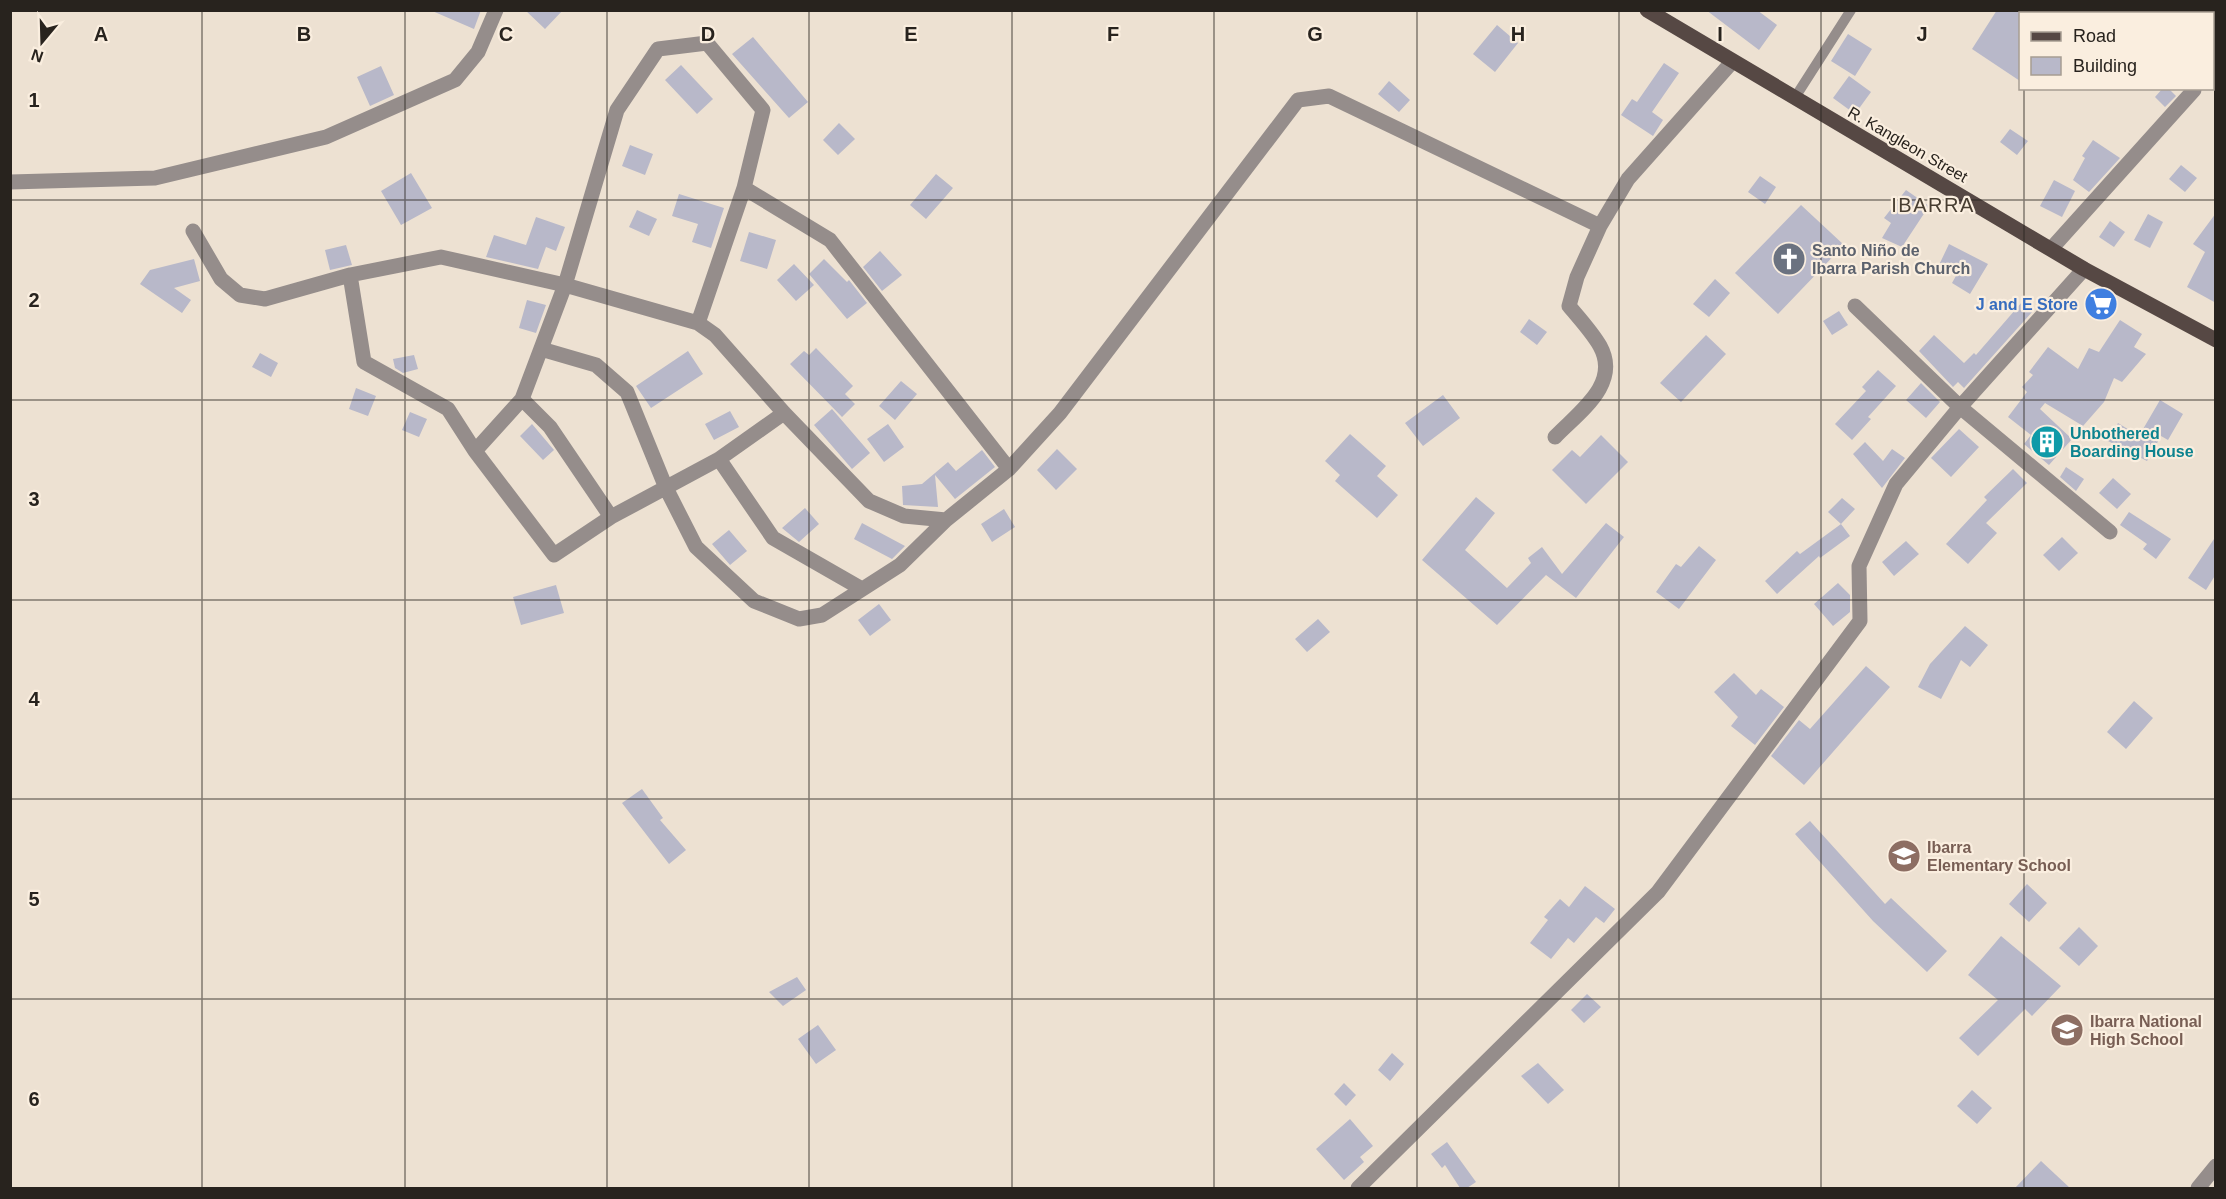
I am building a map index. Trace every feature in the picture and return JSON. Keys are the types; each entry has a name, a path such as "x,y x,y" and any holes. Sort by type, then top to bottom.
{"main road":[{"name":"R. Kangleon Street","path":"1647,10 2085,269 2216,340"}],"street":[{"path":"10,182 155,178 326,137 455,80 478,52 496,10"},
{"path":"475,451 522,399 565,285 617,110 658,49 707,43 763,110 744,188 698,323"},
{"path":"1556,437 1600,390 1607,376 1601,347 1569,306 1577,277 1600,226 1628,179 1732,62"},
{"path":"2051,249 2194,90"},
{"path":"541,349 596,365 627,392 666,488 696,547 754,601 800,619 822,615 900,566 946,520 1009,469 1060,412 1298,100 1329,96 1600,226"},
{"path":"744,188 830,240 1009,469"},
{"path":"193,231 221,279 240,295 265,299 350,275 441,257 565,285 698,323 715,335 784,413 869,501 904,516 946,520"},
{"path":"1358,1188 1658,891 1860,621 1859,566 1896,484 1960,407 2085,269"},
{"path":"350,275 364,362 448,409 475,451 554,555 611,517 719,459 784,413"},
{"path":"1855,306 1960,407 2110,532"},
{"path":"522,399 550,427 611,517"},
{"path":"719,459 773,538 862,589"},
{"path":"2198,1188 2216,1166"}],"lane":[{"path":"1794,99 1851,10"}],"building":[{"path":"430,10 481,10 474,29"},
{"path":"525,10 563,10 545,29"},
{"path":"1706,10 1757,10 1777,25 1759,50"},
{"path":"1997,10 2020,10 2019,80 1972,49"},
{"path":"1497,25 1518,43 1495,72 1473,54"},
{"path":"1848,34 1872,49 1855,76 1831,61"},
{"path":"753,37 808,102 789,118 732,54"},
{"path":"1664,63 1679,73 1652,112 1663,120 1653,136 1621,115 1632,99 1637,102"},
{"path":"681,65 713,99 697,114 665,80"},
{"path":"381,66 394,95 370,106 357,77"},
{"path":"1849,76 1871,92 1855,114 1833,98"},
{"path":"1389,81 1410,100 1399,112 1378,94"},
{"path":"2161,90 2170,90 2176,96 2165,107 2155,97"},
{"path":"839,123 855,139 838,155 823,140"},
{"path":"2010,129 2028,141 2017,155 2000,142"},
{"path":"2093,140 2120,158 2089,192 2073,180 2085,158 2082,156"},
{"path":"630,145 653,154 645,175 622,166"},
{"path":"2181,165 2197,178 2185,192 2169,179"},
{"path":"411,173 432,208 401,225 381,191"},
{"path":"936,174 953,188 926,219 910,205"},
{"path":"1760,176 1776,187 1765,204 1748,192"},
{"path":"2054,180 2075,191 2062,217 2040,206"},
{"path":"1906,190 1929,206 1902,247 1882,238 1891,223 1884,218"},
{"path":"679,194 724,208 711,248 692,242 698,224 672,216"},
{"name":"Santo Niño de Ibarra Parish Church","path":"1801,205 1844,245 1778,314 1735,273"},
{"path":"637,210 657,219 649,236 629,227"},
{"path":"2216,213 2216,303 2187,287 2205,252 2193,244"},
{"path":"2148,214 2163,222 2150,248 2134,240"},
{"path":"536,217 565,227 556,251 546,247 538,269 486,257 494,235 526,245"},
{"path":"2110,221 2125,232 2114,247 2099,237"},
{"path":"749,232 776,240 767,269 740,261"},
{"path":"1949,244 1988,264 1970,294 1952,283 1957,274 1939,265"},
{"path":"346,245 352,265 330,270 325,250"},
{"path":"880,251 902,275 882,291 863,267"},
{"path":"194,259 200,281 174,288 191,300 182,313 140,284 150,270"},
{"path":"824,259 847,282 849,280 867,303 847,319 809,274"},
{"path":"794,264 814,285 796,301 777,280"},
{"path":"1715,279 1730,293 1709,317 1693,304"},
{"path":"527,300 546,305 536,333 519,328"},
{"path":"2022,302 2033,311 1964,388 1958,382 1953,387 1919,351 1934,335 1964,363 1974,353 1976,355"},
{"path":"1839,311 1848,325 1832,335 1823,321"},
{"path":"1529,319 1547,332 1537,345 1520,332"},
{"path":"2120,320 2142,334 2134,347 2146,354 2122,382 2114,378 2104,402 2083,426 2045,403 2040,409 2072,439 2049,465 2024,444 2031,435 2008,417 2027,392 2022,387 2033,375 2029,372 2048,347 2078,369 2089,348 2099,352"},
{"path":"1706,335 1726,354 1681,402 1660,383"},
{"path":"816,348 853,386 845,394 855,404 842,417 790,364 804,351 809,355"},
{"path":"688,351 703,374 651,408 636,386"},
{"path":"260,353 278,363 271,377 252,367"},
{"path":"414,355 418,369 403,373 395,368 393,359"},
{"path":"1878,370 1896,386 1868,417 1871,419 1852,440 1835,424 1866,391 1862,387"},
{"path":"901,381 917,394 895,420 879,406"},
{"path":"1921,383 1940,402 1926,418 1906,400"},
{"path":"356,388 376,396 368,416 349,409"},
{"path":"1443,395 1460,418 1423,446 1405,423"},
{"path":"2160,400 2183,414 2168,440 2161,436 2147,461 2108,441 2118,423 2139,436"},
{"path":"832,409 870,453 852,469 814,425"},
{"path":"730,411 739,427 714,440 705,424"},
{"path":"410,412 427,419 419,437 402,430"},
{"path":"532,424 554,450 543,460 520,436"},
{"path":"888,424 904,447 884,462 867,439"},
{"path":"1959,429 1979,447 1951,477 1931,458"},
{"path":"1350,434 1386,466 1377,476 1398,495 1377,518 1335,481 1340,475 1325,461"},
{"path":"1601,435 1628,462 1586,504 1552,470 1572,450 1580,457"},
{"path":"1865,442 1883,461 1892,449 1905,458 1882,488 1853,454"},
{"path":"1057,449 1077,469 1056,490 1037,470"},
{"path":"982,450 995,467 955,499 935,475 938,507 903,505 902,486 922,484 948,462 956,471"},
{"path":"2066,467 2084,479 2076,491 2060,477"},
{"path":"2013,469 2027,483 1986,523 1997,533 1968,564 1946,544 1987,500 1984,497"},
{"path":"2113,478 2131,494 2117,509 2099,493"},
{"path":"1476,497 1495,513 1465,550 1507,588 1531,563 1528,558 1542,547 1562,574 1606,523 1624,537 1576,598 1546,575 1497,625 1422,560"},
{"path":"1842,498 1855,509 1841,524 1828,512"},
{"path":"805,508 819,524 799,542 782,528"},
{"path":"1004,509 1015,527 992,542 981,524"},
{"path":"2129,512 2171,539 2156,559 2143,549 2147,544 2120,525"},
{"path":"862,523 905,546 892,559 854,539"},
{"path":"1841,524 1850,536 1820,558 1819,556 1777,594 1765,581 1797,551 1800,554"},
{"path":"729,530 747,551 730,565 712,544"},
{"path":"2216,536 2216,574 2206,590 2188,578"},
{"path":"2062,537 2078,553 2059,571 2043,555"},
{"path":"1906,541 1919,554 1894,576 1882,562"},
{"path":"1699,546 1716,560 1679,609 1656,592 1676,564 1681,567"},
{"path":"1838,583 1850,595 1850,612 1833,626 1814,604"},
{"path":"556,585 564,613 521,625 513,597"},
{"path":"879,604 891,620 870,636 858,620"},
{"path":"1318,619 1330,632 1307,652 1295,639"},
{"path":"1965,626 1988,645 1970,667 1961,660 1941,699 1918,687 1930,664"},
{"path":"1866,666 1890,687 1804,785 1771,756 1799,720 1810,729"},
{"path":"1734,673 1756,695 1761,689 1784,707 1755,745 1731,726 1738,717 1714,692"},
{"path":"2134,701 2153,718 2126,749 2107,732"},
{"path":"642,789 663,818 660,820 686,850 669,864 622,803"},
{"path":"1810,821 1885,904 1891,898 1947,951 1927,972 1873,921 1795,834"},
{"path":"2027,884 2047,903 2029,922 2009,904"},
{"path":"1585,886 1615,909 1604,923 1596,917 1574,943 1568,938 1551,959 1530,943 1548,920 1544,917 1560,899 1569,907"},
{"path":"2079,927 2098,946 2079,966 2059,948"},
{"path":"2001,936 2061,986 2032,1016 2025,1009 1978,1056 1959,1038 1998,1000 1968,975"},
{"path":"797,977 806,990 783,1006 769,992"},
{"path":"1587,994 1601,1007 1584,1023 1571,1010"},
{"path":"818,1025 836,1050 816,1064 798,1039"},
{"path":"1392,1053 1404,1064 1390,1081 1378,1070"},
{"path":"1538,1063 1564,1090 1548,1104 1521,1076"},
{"path":"1344,1083 1356,1095 1346,1106 1334,1094"},
{"path":"1972,1090 1992,1108 1977,1124 1957,1106"},
{"path":"1350,1119 1373,1146 1360,1157 1364,1162 1344,1180 1316,1149"},
{"path":"1447,1142 1476,1182 1467,1188 1460,1188 1445,1165 1442,1168 1431,1154"},
{"path":"2041,1161 2070,1188 2015,1188"}],"place":[{"name":"Santo Niño de Ibarra Parish Church","path":"1789,259"},
{"name":"J and E Store","path":"2101,304"},
{"name":"Unbothered Boarding House","path":"2047,442"},
{"name":"Ibarra Elementary School","path":"1904,856"},
{"name":"Ibarra National High School","path":"2067,1030"}],"district":[{"name":"IBARRA","path":"1933,205"}]}
